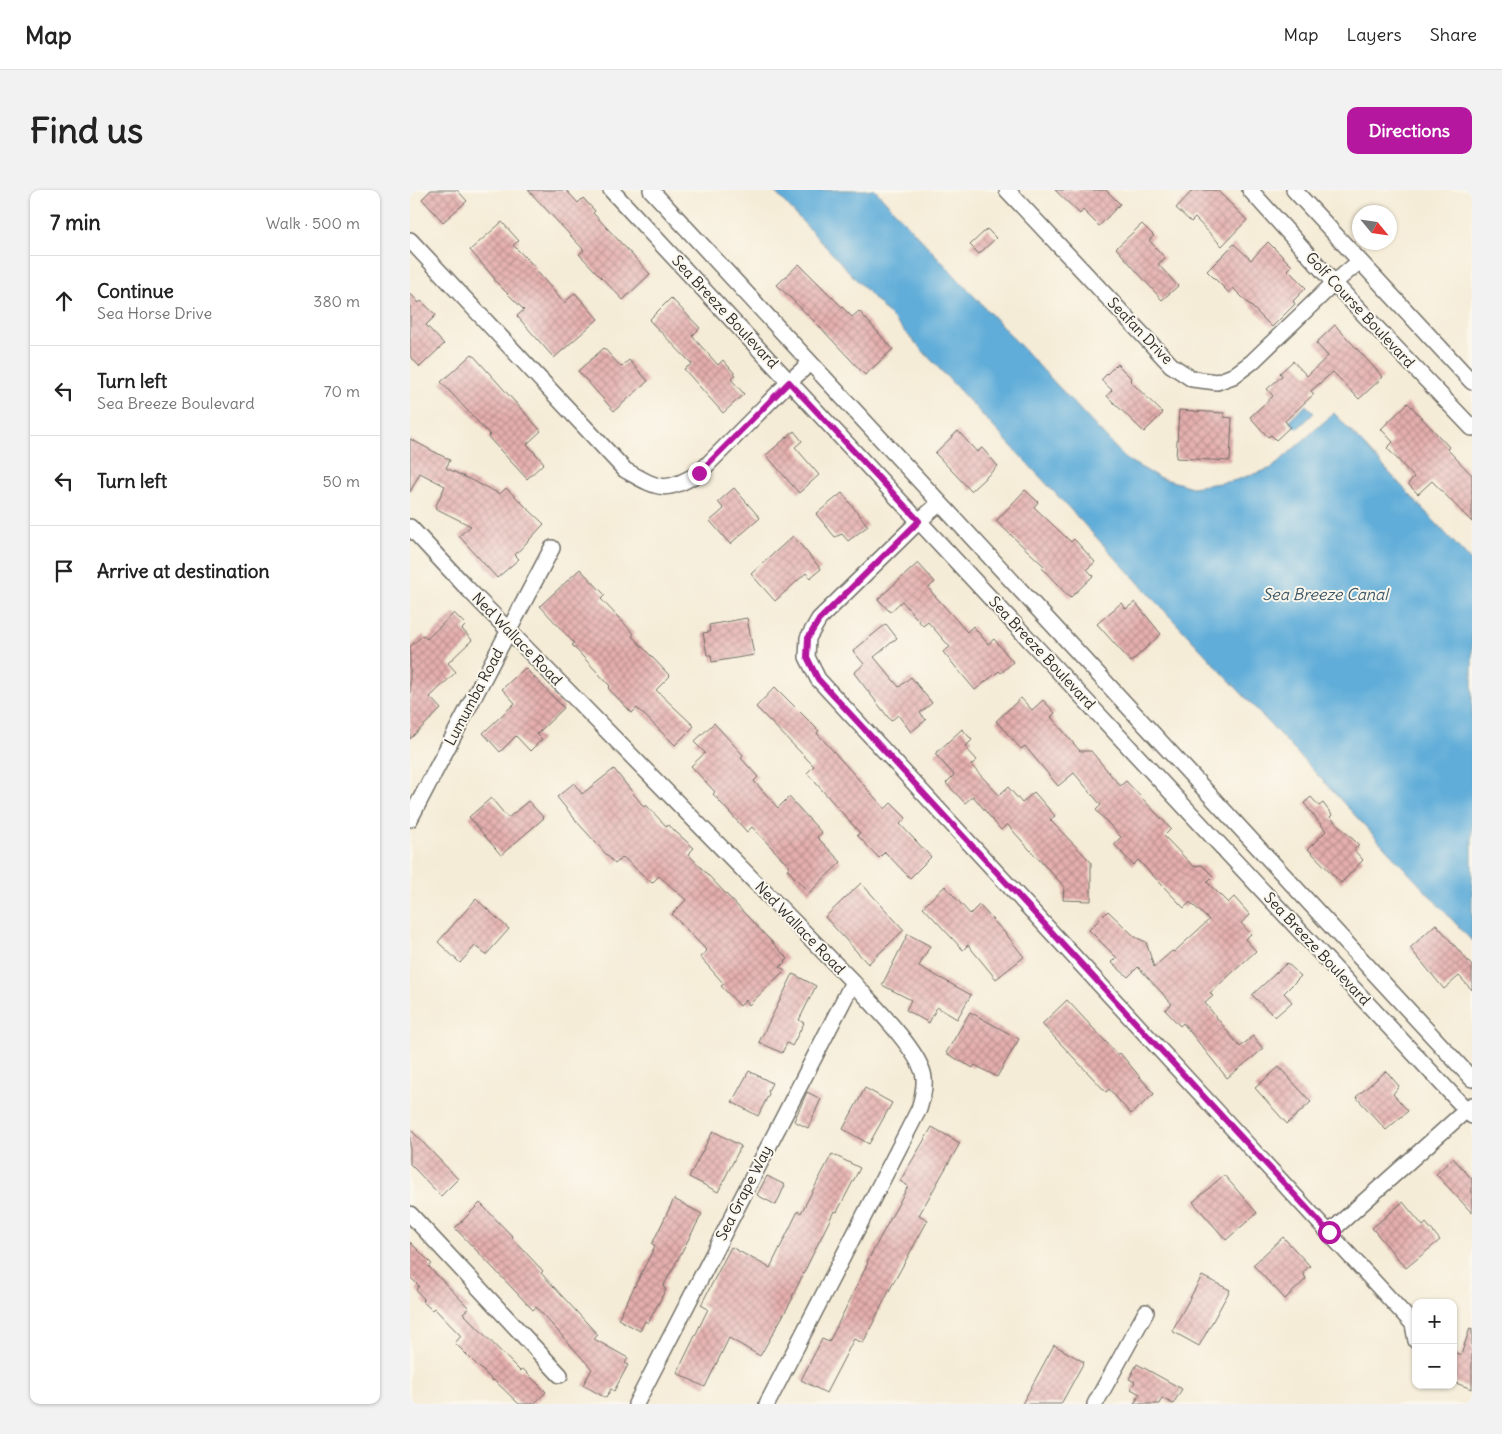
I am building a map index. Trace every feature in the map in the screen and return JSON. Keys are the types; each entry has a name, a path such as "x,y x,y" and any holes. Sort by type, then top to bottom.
{"street":[{"name":"Sea Breeze Boulevard","path":"611,190 1470,1110"},
{"name":"Sea Breeze Boulevard","path":"651,190 1472,1078"},
{"name":"Seafan Drive","path":"1007,190 1171,365 1192,379 1217,382 1233,376 1252,362 1334,283 1360,261"},
{"name":"Golf Course Boulevard","path":"1250,190 1334,283 1472,428"},
{"path":"1294,190 1472,382"},
{"path":"410,240 625,470 650,484 666,488 684,482 699,473 810,363"},
{"path":"940,503 919,521 819,620 808,638 807,657 818,679 1412,1323"},
{"name":"Ned Wallace Road","path":"410,527 853,982 910,1048 919,1062 924,1077 924,1093 919,1109 767,1404"},
{"name":"Lumumba Road","path":"410,819 552,548"},
{"name":"Sea Grape Way","path":"636,1404 853,982"},
{"path":"1329,1232 1470,1110"},
{"path":"410,1214 560,1375"},
{"path":"1095,1404 1146,1312"}],"water":[{"name":"Sea Breeze Canal","path":"773,190 875,190 1126,459 1158,477 1192,487 1233,481 1272,468 1334,413 1472,562 1472,941"},
{"path":"1306,405 1314,413 1297,429 1289,421"}],"building":[{"path":"431,190 457,190 467,201 443,222 422,199"},
{"path":"528,190 566,190 578,203 583,198 595,211 593,213 650,274 623,300 579,254 584,250"},
{"path":"1055,190 1106,190 1120,204 1099,226 1083,210 1080,214"},
{"path":"1193,190 1217,190 1247,220 1222,246 1195,218 1191,222 1176,208"},
{"path":"502,222 519,241 513,245 536,268 564,303 575,293 598,319 554,358 517,316 524,310 494,280 470,250"},
{"path":"1142,224 1154,236 1149,240 1165,258 1158,264 1178,286 1162,300 1116,248"},
{"path":"987,229 996,238 979,254 970,245"},
{"path":"1268,242 1292,266 1288,270 1306,288 1293,301 1295,304 1272,327 1233,288 1229,293 1207,271 1234,244 1251,260"},
{"path":"799,264 852,317 859,311 893,349 865,375 777,285"},
{"path":"410,293 419,303 421,301 436,315 426,325 444,344 420,367 410,356"},
{"path":"671,298 700,328 692,336 718,365 723,360 736,375 731,379 744,394 723,413 684,369 692,364 649,320"},
{"path":"1335,325 1383,377 1359,399 1333,372 1311,391 1314,394 1285,421 1290,427 1276,440 1271,435 1268,437 1250,417 1273,396 1267,389 1282,376 1280,373 1293,361 1307,376 1328,356 1316,343"},
{"path":"604,348 621,367 629,360 648,381 614,411 578,371"},
{"path":"472,354 541,431 527,444 544,463 527,479 488,437 490,435 441,382"},
{"path":"1117,364 1132,379 1130,381 1163,413 1144,432 1107,396 1112,390 1101,380"},
{"path":"1408,403 1472,475 1472,522 1432,481 1418,494 1408,484 1414,477 1387,448 1393,442 1381,429"},
{"path":"1179,410 1224,413 1224,417 1232,418 1230,461 1176,458"},
{"path":"794,431 802,441 795,447 819,475 799,493 766,455"},
{"path":"958,431 977,452 982,448 998,466 971,491 935,453"},
{"path":"410,439 450,460 446,468 500,494 506,488 544,524 515,555 519,559 497,578 459,536 471,526 435,508 445,486 420,473 410,492"},
{"path":"734,488 760,518 730,544 710,521 724,509 718,502"},
{"path":"1025,490 1038,502 1034,507 1071,542 1074,539 1095,562 1087,569 1093,576 1070,598 1042,568 1044,566 996,521"},
{"path":"842,493 868,526 848,541 842,534 835,537 816,514"},
{"path":"793,536 821,569 810,578 806,573 775,601 751,574"},
{"path":"918,563 935,582 928,588 967,632 973,626 988,644 994,639 1013,662 1001,673 999,671 975,690 943,652 950,647 928,622 923,626 902,601 890,612 878,599"},
{"path":"580,569 605,595 601,599 634,634 632,636 670,676 656,690 694,726 675,745 637,708 632,713 608,688 610,686 572,645 574,643 540,606"},
{"path":"1135,602 1161,634 1131,662 1097,624 1121,603 1126,609"},
{"path":"454,613 466,625 462,629 472,640 448,663 456,672 430,697 441,709 410,739 410,647 423,635 427,639"},
{"path":"747,618 754,655 712,662 711,655 707,655 703,633 710,632 709,625"},
{"path":"886,624 897,638 874,657 899,687 911,677 932,703 920,713 926,720 911,732 898,715 891,721 854,673 864,664 853,651"},
{"path":"525,668 564,708 537,734 542,739 530,751 516,736 500,752 483,733 515,703 502,689"},
{"path":"775,687 819,731 817,733 885,809 891,803 906,818 900,824 931,857 910,878 885,852 879,858 857,835 860,833 807,773 814,766 756,707"},
{"path":"1021,698 1032,710 1043,700 1055,713 1051,717 1080,751 1091,751 1120,786 1126,781 1171,829 1164,836 1193,866 1202,865 1213,876 1207,882 1228,903 1234,897 1250,915 1241,923 1251,934 1245,939 1256,951 1210,993 1213,996 1205,1003 1240,1047 1253,1036 1263,1049 1227,1078 1183,1023 1180,1026 1165,1010 1172,1004 1138,967 1128,977 1111,962 1117,958 1089,930 1108,911 1135,937 1146,942 1154,967 1172,951 1174,952 1209,920 1190,902 1184,908 1138,860 1133,865 1114,844 1121,837 1096,810 1101,805 1074,773 1058,786 1025,746 1021,749 996,721"},
{"path":"714,723 743,755 741,758 758,777 754,781 778,808 789,797 822,833 817,837 841,862 809,893 787,869 790,867 752,827 747,832 691,766 705,753 694,742"},
{"path":"962,729 972,740 965,747 977,760 971,765 999,795 1008,787 1022,803 1034,792 1055,816 1050,820 1091,862 1091,901 1063,900 1064,886 1007,824 1001,830 973,796 965,803 946,783 954,775 935,754"},
{"path":"614,769 644,807 646,805 667,827 668,825 694,848 688,854 788,959 780,967 785,970 749,1005 746,1000 740,1006 721,986 724,984 700,957 707,951 672,914 686,900 659,876 652,883 623,857 615,864 557,797 574,783 582,794"},
{"path":"1311,797 1319,806 1323,803 1332,815 1330,817 1359,845 1354,850 1363,860 1341,883 1308,849 1326,831 1304,803"},
{"path":"491,798 508,818 528,801 544,818 501,855 469,817"},
{"path":"861,883 904,930 868,964 825,917"},
{"path":"945,886 970,914 979,905 1024,957 996,979 968,945 963,950 923,907"},
{"path":"476,899 509,929 486,955 475,946 460,963 438,942"},
{"path":"1436,924 1472,966 1472,990 1459,976 1444,989 1410,948"},
{"path":"908,934 930,946 919,966 971,995 957,1019 937,1007 929,1023 906,1010 911,1000 882,985"},
{"path":"1287,963 1301,976 1284,993 1292,1002 1275,1017 1252,995"},
{"path":"793,974 816,986 799,1020 804,1023 792,1046 787,1043 782,1053 759,1042"},
{"path":"1067,1000 1118,1055 1120,1053 1154,1094 1131,1114 1109,1089 1106,1092 1042,1024"},
{"path":"970,1012 1019,1039 997,1077 975,1065 973,1068 946,1053"},
{"path":"1279,1067 1311,1102 1287,1124 1255,1088"},
{"path":"749,1071 772,1083 768,1091 769,1094 758,1116 732,1102"},
{"path":"1386,1071 1399,1086 1393,1094 1408,1111 1386,1130 1356,1097"},
{"path":"865,1088 892,1103 869,1144 843,1129"},
{"path":"807,1092 821,1099 808,1128 794,1121"},
{"path":"932,1127 960,1143 919,1215 928,1220 863,1343 854,1339 826,1393 801,1380 822,1339 829,1342 867,1262 908,1186 900,1181"},
{"path":"410,1129 458,1179 441,1196 410,1164"},
{"path":"713,1131 741,1146 718,1192 689,1177"},
{"path":"832,1154 860,1168 837,1212 834,1211 793,1298 760,1356 729,1338 705,1387 677,1373 708,1309 701,1305 731,1247 770,1268 798,1211 801,1213"},
{"path":"1453,1158 1472,1179 1472,1213 1436,1174"},
{"path":"1224,1175 1257,1213 1226,1240 1193,1202"},
{"path":"767,1176 785,1185 776,1205 757,1195"},
{"path":"674,1199 702,1214 663,1287 666,1289 648,1323 645,1321 640,1331 618,1319 655,1246 652,1244"},
{"path":"1403,1202 1423,1226 1426,1223 1440,1240 1406,1268 1372,1228"},
{"path":"480,1203 513,1237 543,1271 541,1273 598,1335 594,1339 628,1358 625,1363 628,1365 614,1391 611,1389 606,1398 583,1385 592,1369 536,1307 533,1310 455,1228"},
{"path":"1283,1237 1310,1266 1303,1272 1306,1279 1285,1299 1253,1265"},
{"path":"410,1242 432,1264 429,1267 469,1308 463,1313 520,1371 523,1369 546,1392 534,1404 519,1404 493,1381 455,1343 461,1336 434,1308 432,1310 422,1301 424,1299 416,1290 419,1286 410,1277"},
{"path":"1202,1276 1230,1290 1199,1346 1172,1331"},
{"path":"1470,1328 1472,1329 1472,1389 1457,1383 1457,1354 1461,1355"},
{"path":"1054,1345 1084,1362 1061,1404 1022,1404"},
{"path":"1137,1364 1182,1389 1173,1404 1162,1398 1159,1404 1134,1404 1140,1394 1131,1389 1135,1382 1129,1379"}],"route":[{"path":"699,473 789,382 919,521 819,620 808,638 807,657 818,679 1329,1232"}]}
